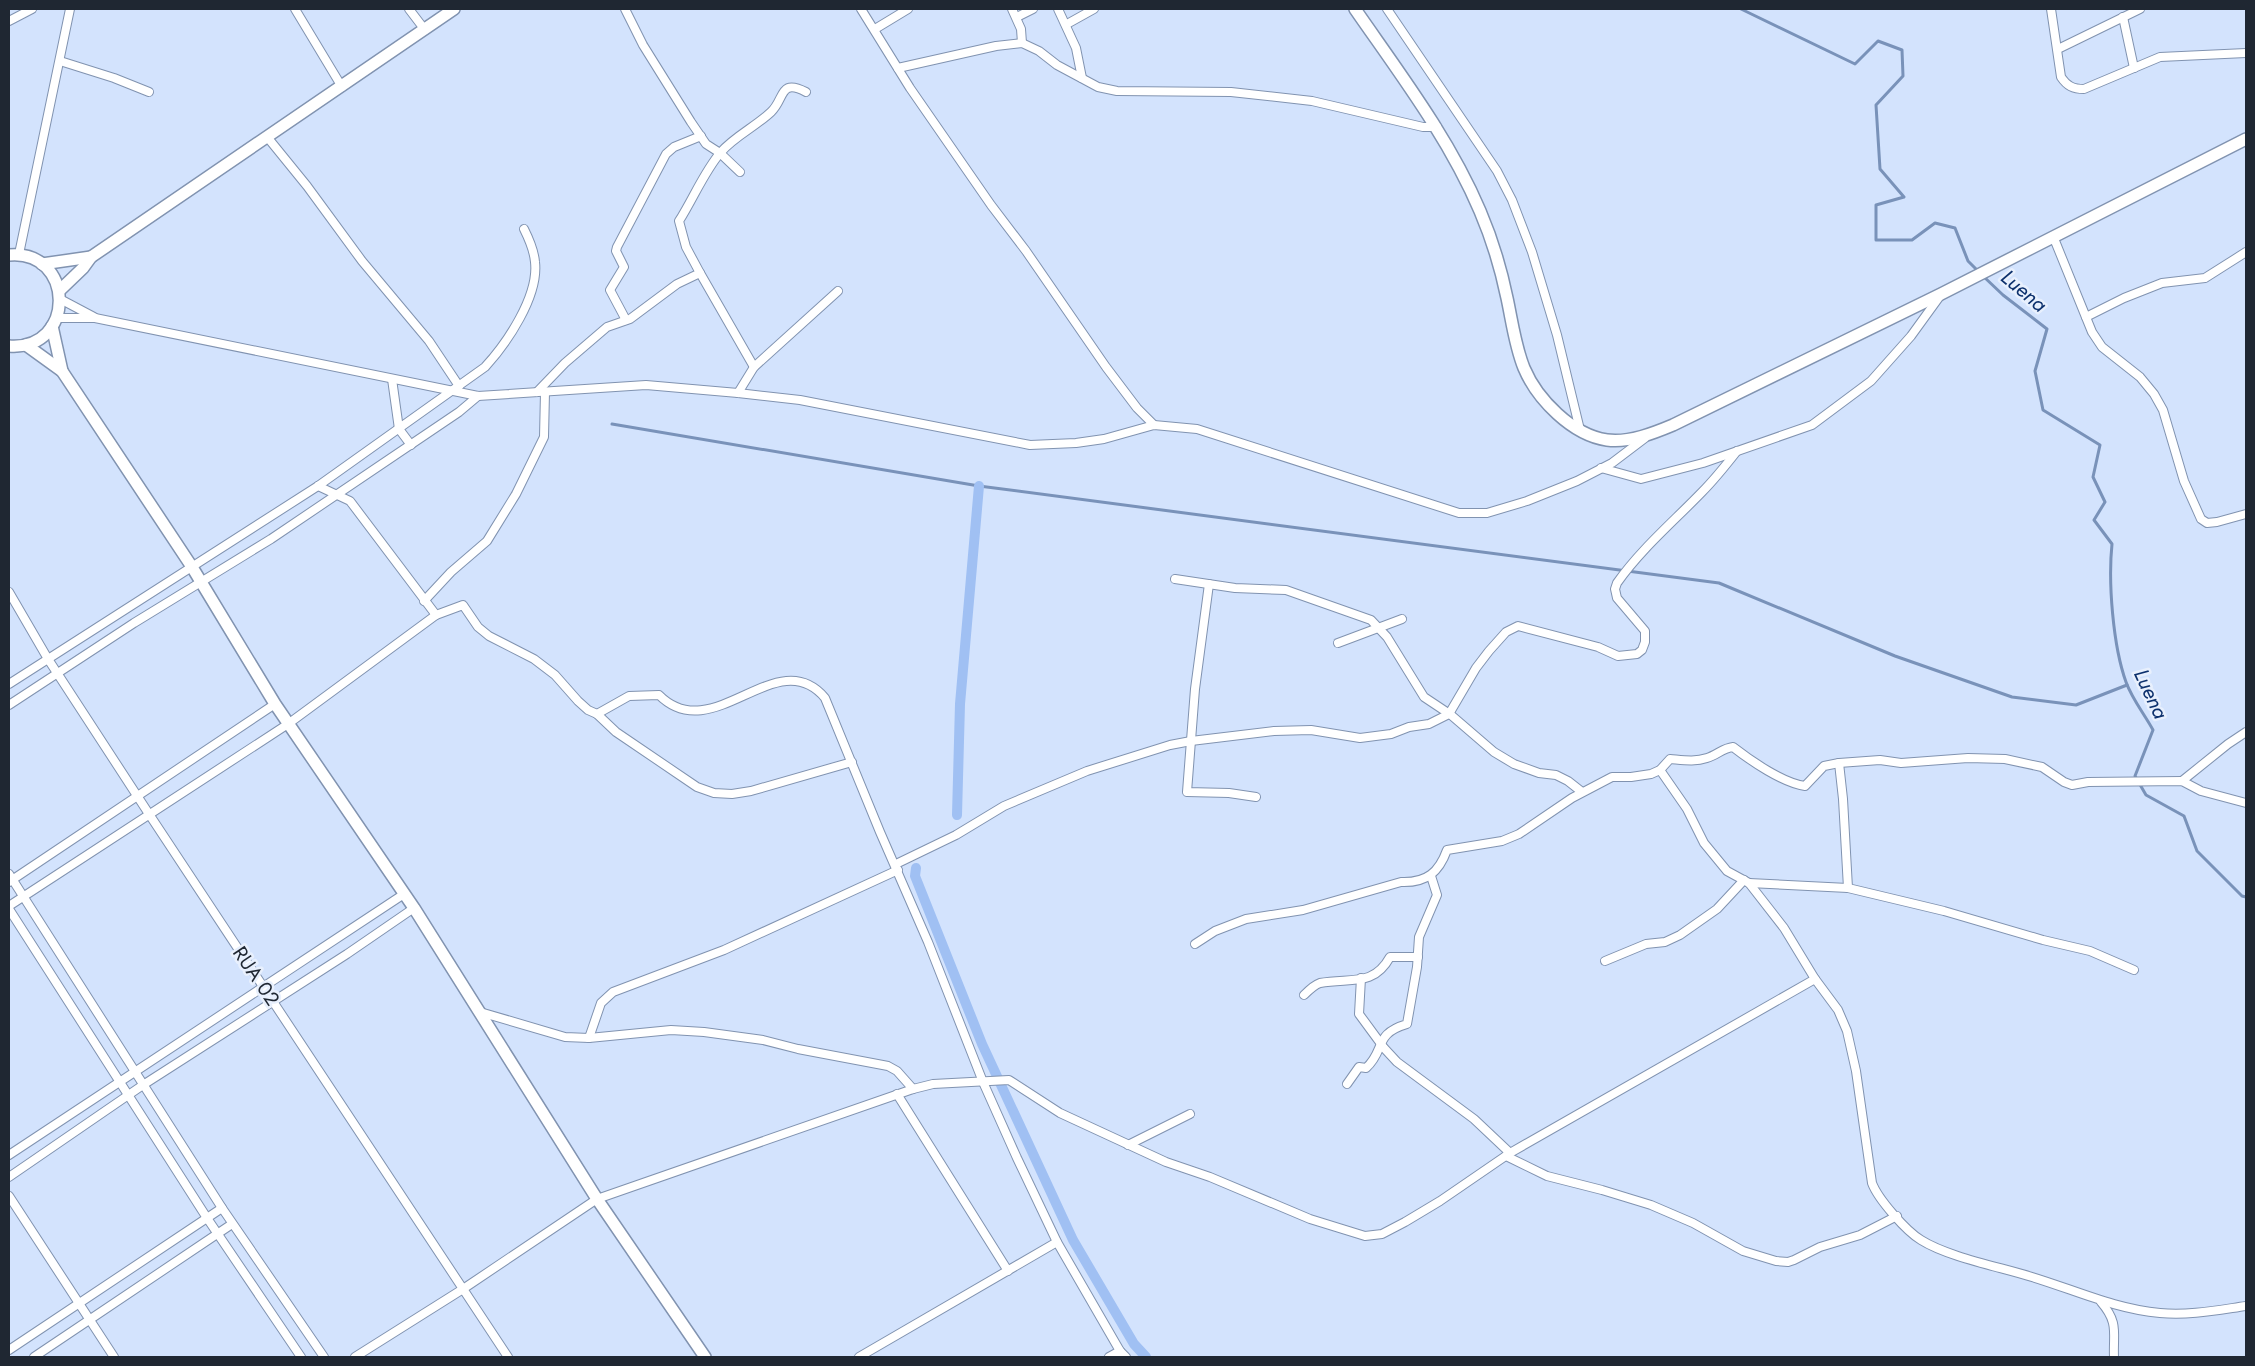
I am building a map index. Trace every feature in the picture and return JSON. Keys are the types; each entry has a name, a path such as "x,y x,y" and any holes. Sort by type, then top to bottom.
{"main road":[{"path":"62,371 54,322 60,295 91,257 268,138 454,9"},
{"path":"1355,9 1437,127 1481,212 1498,263 1524,369 1543,399 1560,418 1580,430 1607,440 1647,436 1673,425 1946,291 2053,236 2085,222 2246,139"},
{"path":"14,254 32,258 42,264 53,276 60,295"},
{"path":"42,264 91,257"},
{"path":"9,346 26,345 41,338 54,322"},
{"path":"26,345 62,371 192,566 288,724 414,908 597,1198 705,1357"}],"street":[{"path":"9,21 32,9"},
{"path":"14,254 60,61 70,9"},
{"path":"295,9 342,87"},
{"path":"409,9 424,30"},
{"path":"625,9 643,45 706,144 720,153 740,172"},
{"path":"861,9 875,28 898,68 1106,367 1137,408 1154,426"},
{"path":"875,28 908,9"},
{"path":"1012,9 1021,30 1022,43"},
{"path":"1017,17 1033,9"},
{"path":"1058,9 1067,24 1076,48 1082,78"},
{"path":"1067,24 1094,9"},
{"path":"1387,9 1497,171 1512,200 1532,252 1557,334 1580,430"},
{"path":"2051,9 2061,77 2066,84 2074,89 2084,90 2160,57 2246,53"},
{"path":"2058,49 2140,9"},
{"path":"2123,17 2134,68"},
{"path":"898,68 996,46 1022,43 1039,51 1057,65 1098,87 1117,90 1231,92 1312,102 1423,127 1437,127"},
{"path":"60,61 114,78 149,92"},
{"path":"754,367 686,247 679,221 720,153 733,140 772,111 781,93 786,88 797,87 806,92"},
{"path":"626,320 610,290 624,267 616,251 617,247 666,154 674,147 701,136"},
{"path":"268,138 307,186 362,261 429,341 456,388"},
{"path":"9,684 318,486 485,368 516,327 534,279 536,263 524,229"},
{"path":"2053,236 2092,332 2102,348 2140,377 2154,394 2163,410 2184,481 2201,519 2207,522 2217,522 2246,514"},
{"path":"2086,317 2124,298 2162,283 2205,278 2246,252"},
{"path":"424,601 451,572 487,542 516,494 544,438 541,392 590,340 607,328 638,314 677,284 700,273"},
{"path":"738,393 754,367 838,291"},
{"path":"1601,468 1641,479 1703,462 1812,425 1864,386 1911,336 1946,291"},
{"path":"60,295 95,318"},
{"path":"54,322 95,318 392,378 456,388 478,396 646,385 738,393 800,400 1030,444 1076,443 1104,439 1154,426 1197,429 1459,513 1487,513 1577,481 1612,463 1647,436"},
{"path":"392,378 399,429 411,445"},
{"path":"9,705 134,623 338,495 478,396"},
{"path":"589,1038 601,1002 613,992 716,953 897,867 1004,806 1064,780 1125,758 1191,741 1274,731 1311,730 1360,738 1391,734 1409,727 1429,724 1449,714 1476,668 1489,651 1506,632 1518,626 1598,647 1618,656 1637,654 1642,650 1645,642 1645,631 1617,598 1615,590 1617,583 1648,546 1702,492 1737,451"},
{"path":"318,486 350,501 436,615"},
{"path":"1175,579 1297,593 1333,608 1371,620 1380,628 1424,697 1449,714 1494,752 1507,760 1539,773 1556,775 1568,781 1582,792"},
{"path":"1209,584 1195,689 1187,792 1229,793 1256,797"},
{"name":"RUA 02","path":"9,592 48,659 149,814 508,1357"},
{"path":"301,1357 218,1234 9,908 288,724 436,615 462,605 478,627 489,636 534,659 555,675 583,705 597,714 616,732 677,776 696,787 714,793 751,792 852,762"},
{"path":"1338,642 1402,619"},
{"path":"597,714 629,696 659,695 666,702 677,708 699,712 709,710 759,688 778,682 793,681 807,683 818,689 825,698 880,832 897,867 983,1082 1057,1242 1123,1354 1109,1357"},
{"path":"275,704 138,797 10,879 232,1224 324,1357"},
{"path":"2182,781 2246,732"},
{"path":"1195,944 1215,931 1246,919 1303,910 1401,882 1412,882 1431,876 1441,866 1447,850 1502,841 1519,834 1582,792 1612,777 1631,777 1660,770 1670,759 1696,760 1733,747 1757,765 1797,785 1805,786 1824,766 1839,762 1880,760 1901,763 1968,758 2006,758 2042,767 2064,782 2072,785 2088,782 2148,783 2182,781 2201,791 2246,802"},
{"path":"1839,762 1848,888"},
{"path":"1660,770 1686,809 1704,843 1727,871 1747,881 1848,888 1944,911 2043,940 2090,950 2134,970"},
{"path":"1347,1084 1359,1066 1366,1068 1374,1061 1380,1042 1386,1033 1395,1027 1407,1024 1418,957 1419,937 1437,895 1431,876"},
{"path":"1605,961 1646,944 1665,942 1680,935 1717,909 1747,881"},
{"path":"1747,881 1784,928 1815,979 1838,1010 1847,1031 1863,1115 1869,1176 1878,1195 1920,1240 1936,1248 2034,1277 2101,1302 2161,1314 2181,1314 2246,1306"},
{"path":"9,1155 404,894"},
{"path":"9,1177 143,1085 347,954 414,908"},
{"path":"1304,995 1318,984 1370,977 1383,970 1390,957 1418,957"},
{"path":"1361,978 1359,1014 1397,1062 1474,1119 1508,1154 1547,1176 1618,1194 1666,1211 1693,1223 1743,1251 1776,1261 1788,1262 1794,1260 1820,1247 1860,1235 1897,1216"},
{"path":"355,1357 463,1289 597,1198 913,1088 932,1084 1009,1080 1060,1113 1128,1145 1310,1219 1365,1236 1382,1234 1406,1222 1508,1154 1815,979"},
{"path":"480,1012 565,1037 589,1038 671,1030 725,1034 888,1066 897,1071 913,1088"},
{"path":"897,1094 1008,1271"},
{"path":"1128,1145 1190,1114"},
{"path":"9,1196 114,1357"},
{"path":"9,1350 222,1208"},
{"path":"34,1357 232,1224"},
{"path":"859,1357 1057,1242"},
{"path":"2101,1302 2114,1320"},
{"path":"2114,1357 2114,1320 2123,1306"}],"waterway":[{"name":"Luena","path":"1741,9 1855,64 1878,41 1902,50 1903,76 1876,105 1880,169 1904,197 1876,205 1876,240 1912,240 1935,223 1955,228 1968,261 1979,272"},
{"name":"Luena","path":"1983,276 2003,295 2047,329 2035,371 2043,410 2100,445 2093,477 2105,502 2094,520 2112,544 2111,595 2118,651 2126,682 2153,730 2135,776 2146,795 2184,816 2197,851 2242,896 2246,897"},
{"path":"612,424 979,486 1719,583 1895,656 2012,697 2076,705 2127,685"},
{"path":"957,815 960,704 979,486"},
{"path":"916,868 915,876 982,1044 1073,1240 1134,1344 1146,1357"}]}
